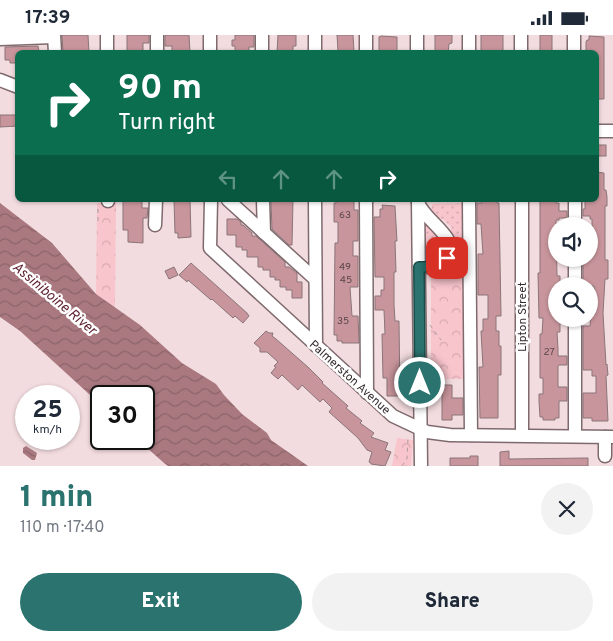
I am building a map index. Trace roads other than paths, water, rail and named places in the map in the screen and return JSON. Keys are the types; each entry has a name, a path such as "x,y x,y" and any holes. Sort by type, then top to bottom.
{"street":[{"path":"107,35 107,50"},
{"path":"157,35 157,50"},
{"path":"210,35 210,50"},
{"path":"262,35 262,50"},
{"path":"315,35 315,50"},
{"path":"366,35 366,50"},
{"path":"417,35 417,50"},
{"path":"469,35 469,50"},
{"path":"521,35 521,50"},
{"path":"574,35 574,50"},
{"path":"0,39 54,36 55,50"},
{"path":"0,80 15,86"},
{"path":"599,131 613,131"},
{"path":"155,225 156,202"},
{"name":"Palmerston Avenue","path":"210,202 210,248 393,416 427,432 450,435 609,437"},
{"path":"230,202 315,279"},
{"path":"263,202 264,233"},
{"path":"315,202 316,346"},
{"path":"366,202 367,393"},
{"path":"418,202 424,214 447,237 451,248 443,263 430,267 419,267"},
{"path":"418,202 421,466"},
{"path":"469,202 471,435"},
{"name":"Lipton Street","path":"522,202 522,435"},
{"path":"575,202 575,217"},
{"path":"575,327 575,436"},
{"path":"606,456 609,437"}],"water":[{"name":"Assiniboine River","path":"0,203 52,243 96,294 140,325 182,363 216,384 242,414 267,433 271,440 308,466 168,466 149,450 155,450 155,385 90,385 90,395 20,331 0,317"},
{"path":"23,450 32,450 37,453 35,460 32,460 23,453"}]}
